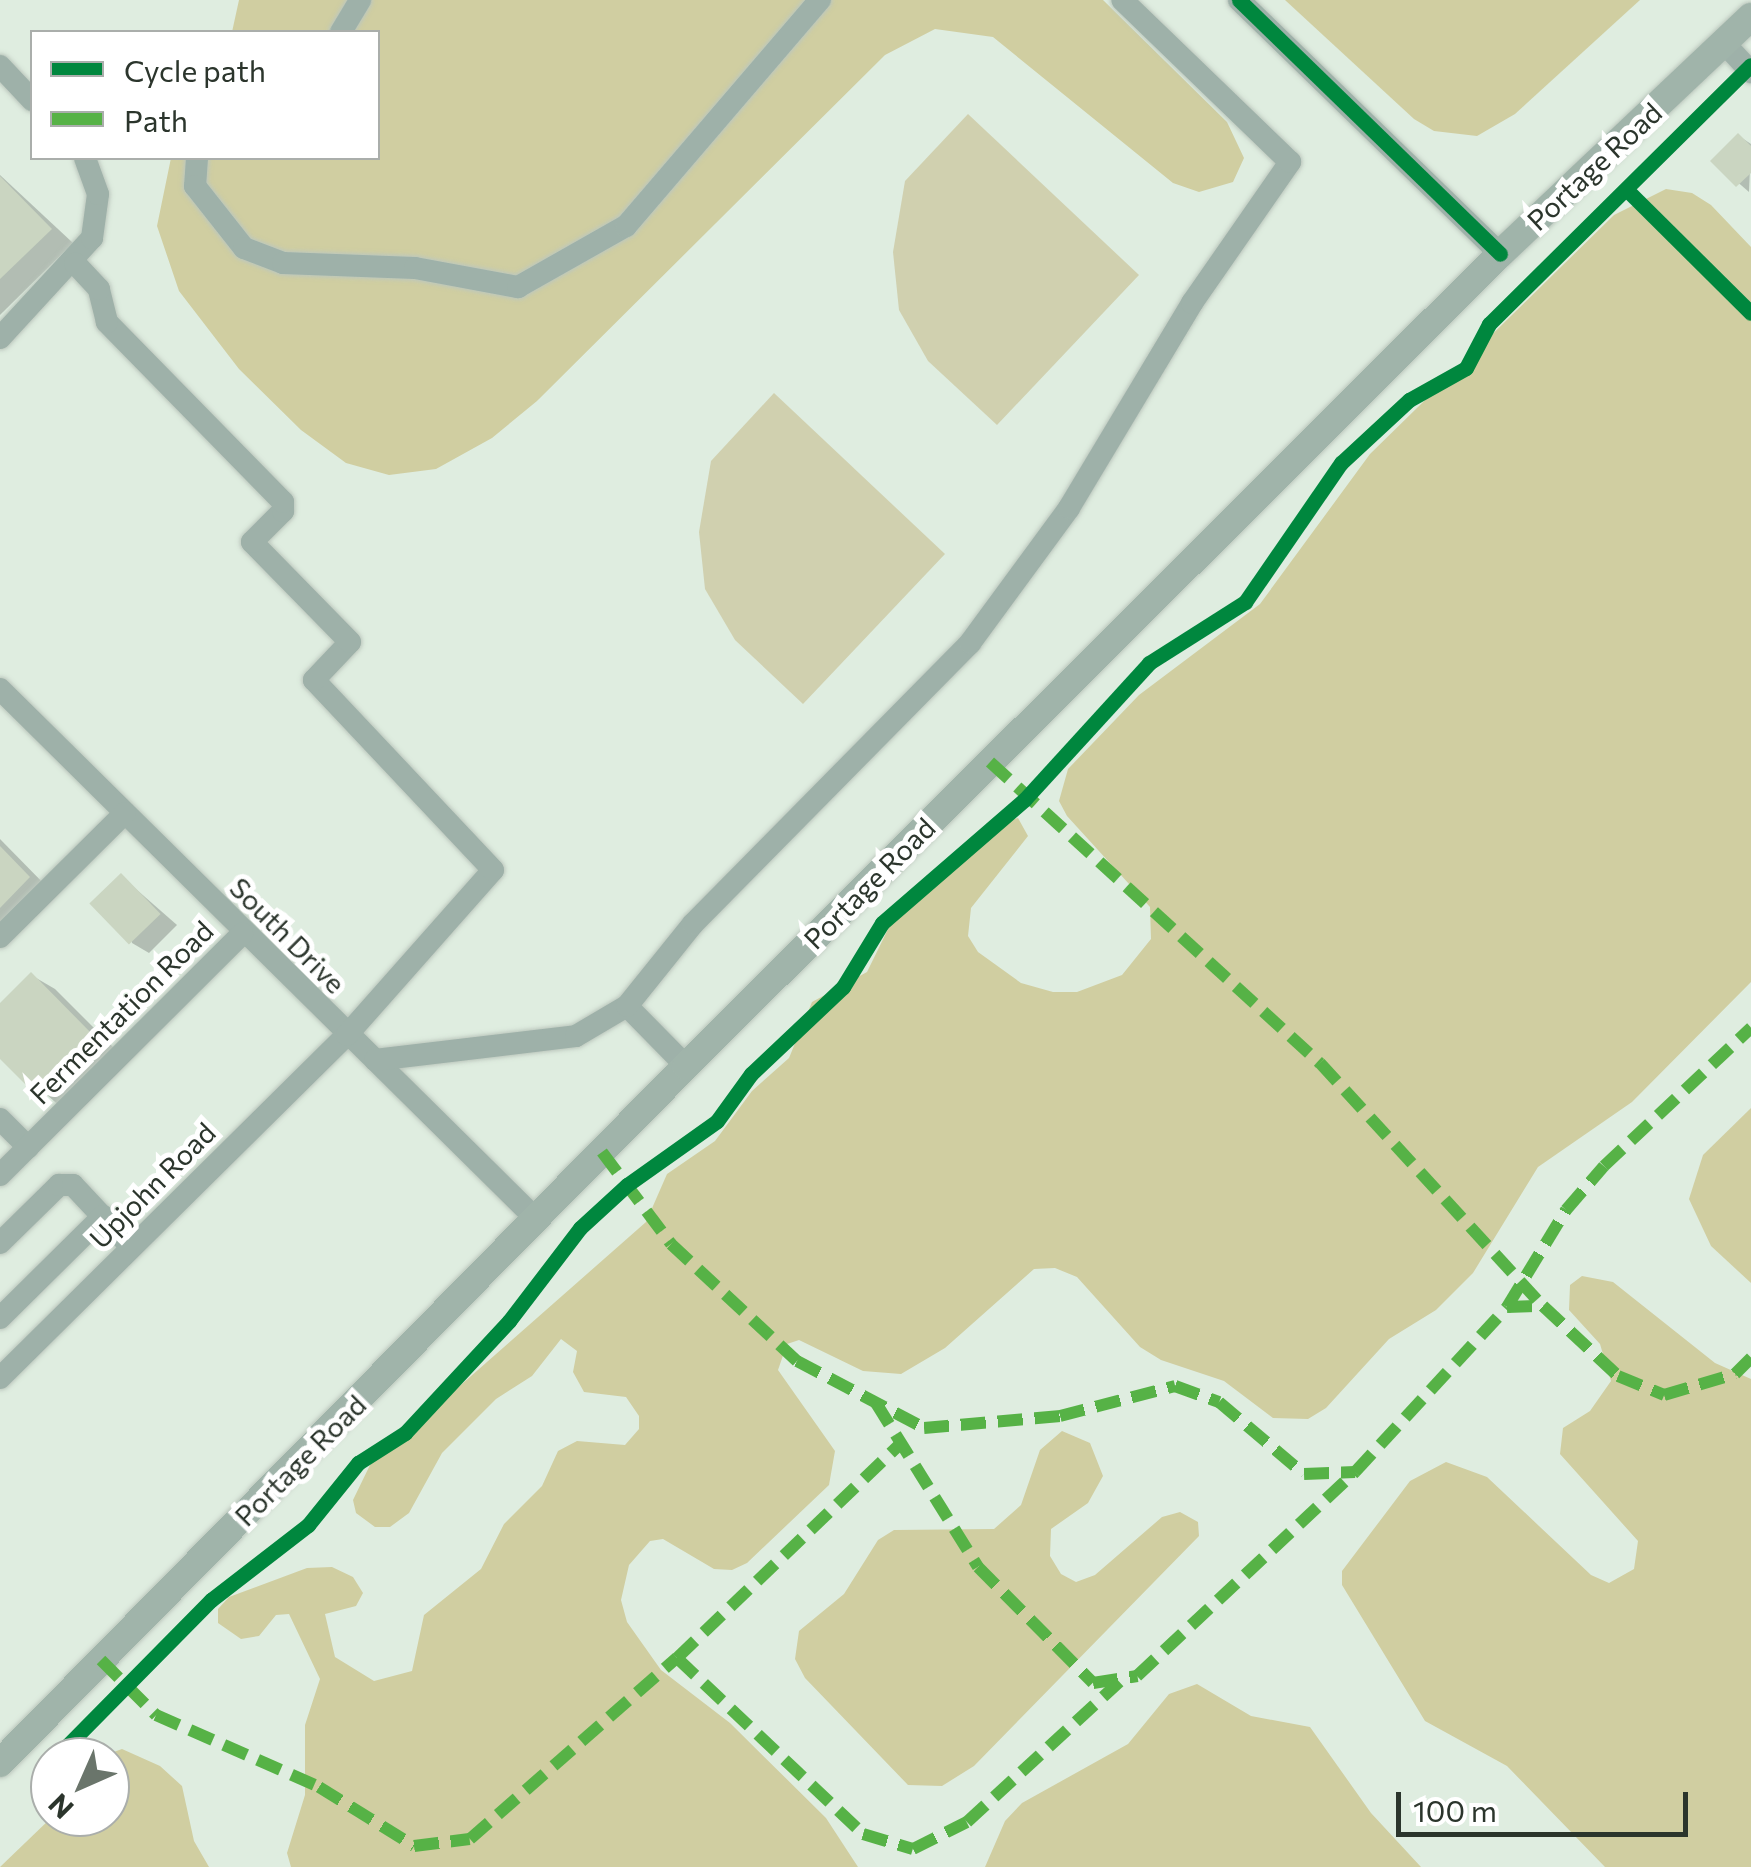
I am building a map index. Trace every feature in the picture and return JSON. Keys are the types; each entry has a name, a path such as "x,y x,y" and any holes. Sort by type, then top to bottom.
{"main road":[{"name":"Portage Road","path":"0,1763 686,1066 1500,254 1751,17"}],"street":[{"path":"342,30 360,0"},
{"path":"197,160 195,186 244,248 282,263 415,268 518,287 626,226 820,0"},
{"path":"375,1060 576,1036 627,1006 692,924 970,643 1069,508 1192,303 1290,162 1122,0"},
{"path":"1240,0 1500,254"},
{"path":"1724,43 1751,72"},
{"path":"0,66 30,98"},
{"path":"0,338 74,263 92,238 98,208 86,160"},
{"name":"Upjohn Road","path":"0,1378 347,1035 494,870 314,680 350,642 252,542 283,511 284,502 107,322 99,289 74,263"},
{"path":"0,722 9,697"},
{"name":"South Drive","path":"9,697 242,934 537,1220"},
{"path":"0,937 124,813"},
{"name":"Fermentation Road","path":"0,1175 242,934"},
{"path":"627,1006 686,1066"},
{"path":"0,1119 28,1147"},
{"path":"0,1244 59,1184 73,1186 131,1246"},
{"path":"0,1318 102,1216"}],"green space":[{"path":"968,114 1139,275 997,425 928,361 899,310 893,252 905,181"},
{"path":"774,393 945,554 803,704 735,640 705,589 699,532 711,461"}],"shaded area":[{"path":"239,0 1103,0 1227,122 1244,158 1233,182 1199,192 1173,183 993,37 935,29 885,55 537,401 492,438 436,469 389,475 346,463 301,430 239,369 179,291 157,226 171,160 380,160 380,30 232,30"},
{"path":"1285,0 1640,0 1515,114 1477,136 1434,131 1414,119"},
{"path":"1666,189 1692,193 1711,205 1751,247 1751,982 1632,1102 1538,1167 1473,1273 1436,1310 1389,1339 1326,1408 1308,1419 1273,1418 1224,1381 1161,1360 1140,1347 1077,1277 1055,1268 1034,1269 945,1348 901,1374 863,1371 799,1340 787,1344 778,1370 835,1451 829,1485 747,1563 732,1570 714,1569 663,1539 650,1541 629,1565 621,1600 627,1622 661,1670 730,1723 826,1818 858,1867 291,1867 287,1853 305,1795 305,1725 320,1679 289,1614 276,1615 259,1636 241,1639 218,1623 218,1609 229,1597 307,1568 332,1567 353,1577 363,1593 356,1606 325,1614 335,1657 374,1681 412,1671 424,1615 481,1569 504,1524 542,1486 558,1451 577,1441 625,1445 639,1429 639,1416 626,1397 584,1392 573,1372 577,1351 561,1339 532,1376 496,1399 442,1453 409,1513 390,1527 375,1527 356,1513 353,1500 370,1465 646,1222 667,1174 715,1141 752,1091 789,1058 812,1002 867,972 893,919 994,824 1018,818 1028,836 971,908 968,936 978,952 1021,983 1053,992 1077,992 1122,975 1151,939 1150,907 1067,816 1059,801 1068,769 1139,695 1260,604 1370,454 1614,215"},
{"path":"1751,1108 1751,1283 1711,1246 1689,1199 1703,1155"},
{"path":"1582,1276 1613,1282 1715,1363 1751,1379 1751,1867 1605,1867 1507,1766 1425,1721 1342,1585 1342,1571 1410,1481 1446,1462 1487,1477 1591,1575 1609,1583 1634,1569 1638,1541 1560,1454 1563,1428 1590,1411 1611,1381 1600,1344 1569,1310 1570,1285"},
{"path":"1062,1431 1090,1443 1103,1476 1088,1503 1051,1529 1050,1556 1061,1574 1076,1582 1095,1575 1162,1517 1180,1512 1198,1522 1199,1536 974,1766 942,1786 908,1785 805,1678 795,1659 799,1631 844,1594 878,1540 894,1530 994,1529 1021,1505 1040,1450"},
{"path":"1197,1684 1251,1716 1310,1727 1371,1813 1421,1867 985,1867 1005,1821 1022,1803 1128,1744 1169,1694"},
{"path":"130,1753 160,1766 182,1786 194,1841 209,1867 0,1867 31,1837 130,1837"}],"building":[{"path":"1738,133 1751,146 1751,173 1736,187 1710,161"},
{"path":"0,176 52,229 0,279"},
{"path":"0,846 30,877 0,908"},
{"path":"121,873 161,914 129,945 89,904"},
{"path":"31,972 95,1037 36,1095 0,1059 0,1003"}],"marked path":[{"path":"990,762 1320,1063 1543,1306"},
{"path":"602,1152 671,1244 797,1361 924,1428 1060,1416 1175,1386 1219,1402 1304,1474 1355,1472 1507,1307 1566,1210 1604,1166 1751,1028"},
{"path":"1507,1307 1543,1306 1618,1376 1664,1395 1735,1374 1751,1358"},
{"path":"876,1403 978,1567 1093,1683 1137,1676 1355,1472"},
{"path":"101,1660 156,1715 319,1787 414,1846 470,1839 677,1658 900,1444"},
{"path":"677,1658 863,1834 913,1849 967,1822 1119,1682"}],"cycle path":[{"path":"1239,0 1500,254"},
{"path":"76,1737 211,1600 308,1525 358,1463 405,1433 509,1321 580,1228 627,1185 717,1121 751,1074 843,987 882,923 1025,799 1149,663 1245,602 1341,463 1409,400 1466,368 1489,324 1751,65"},
{"path":"1628,191 1751,313"}]}
